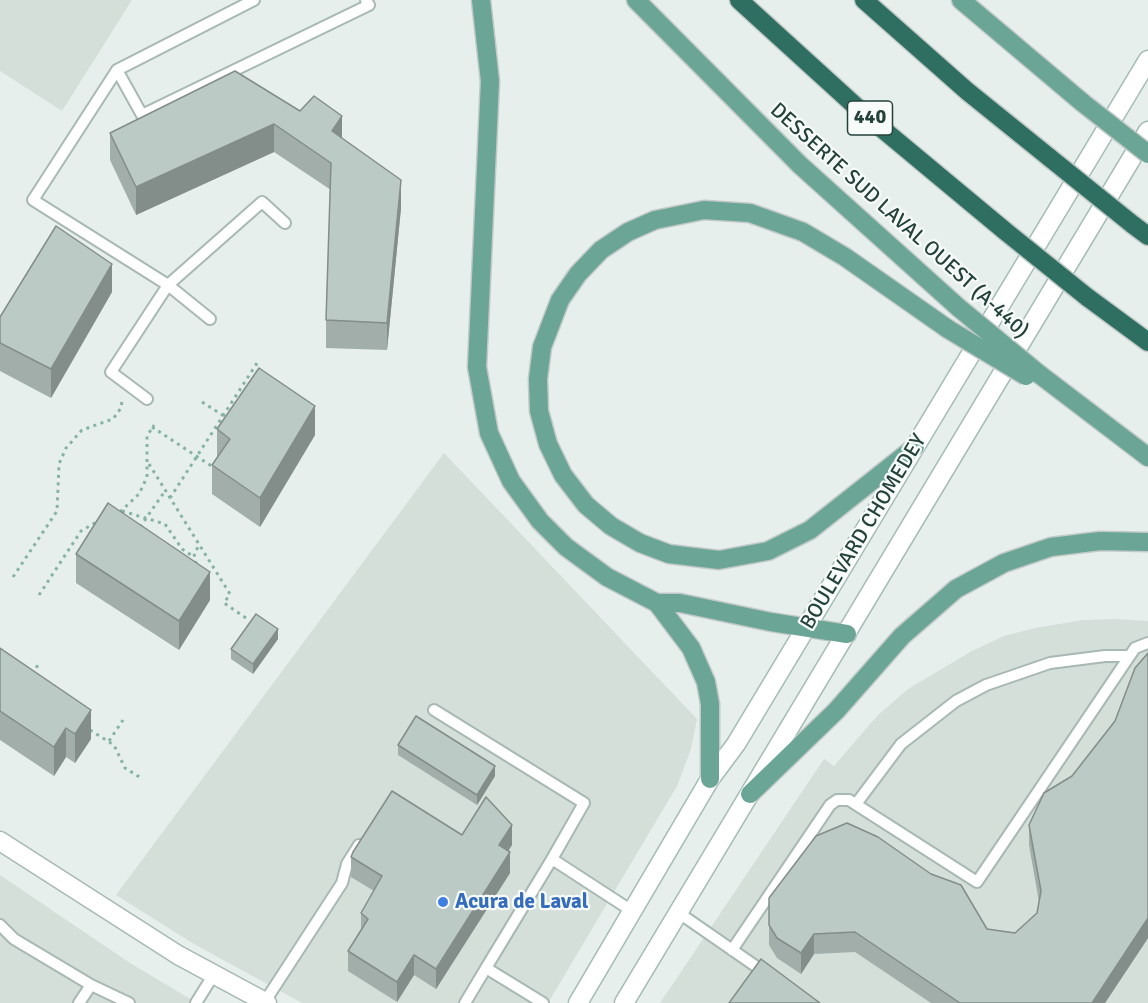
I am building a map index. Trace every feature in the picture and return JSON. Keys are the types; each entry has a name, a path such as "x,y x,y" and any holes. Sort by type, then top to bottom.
{"highway":[{"name":"440","path":"738,0 870,118 1005,231 1087,297 1148,342"},
{"path":"864,0 967,91 1148,236"}],"main road":[{"path":"481,0 490,81 477,368 489,433 519,494 553,535 591,567 657,603 691,648 706,682 710,704 710,779"},
{"name":"DESSERTE SUD LAVAL OUEST (A-440)","path":"636,0 792,158 1037,378"},
{"path":"961,0 1083,103 1148,154"},
{"path":"1083,103 1148,138"},
{"path":"915,447 810,530 782,545 752,555 719,560 669,554 640,543 611,526 586,505 563,475 548,444 539,411 538,379 542,347 560,300 578,274 601,250 628,232 655,219 704,210 750,213 804,232 845,257 948,329 1037,378 1148,457"},
{"path":"750,794 836,711 895,642 956,589 1004,563 1051,547 1100,541 1148,542"},
{"path":"657,603 680,603 847,634"}],"street":[{"name":"BOULEVARD CHOMEDEY","path":"578,1003 710,779 736,744 1148,60"},
{"name":"BOULEVARD CHOMEDEY","path":"624,1003 1148,131"},
{"path":"0,841 212,977 265,1003"},
{"path":"212,977 239,1003"}],"lane":[{"path":"210,319 168,285 33,200 117,70 254,0"},
{"path":"117,70 142,115 369,4 366,0"},
{"path":"147,399 111,372 168,285 262,202 285,224"},
{"path":"732,950 830,805 843,799 856,804 977,882 1129,656 1135,648 1148,643"},
{"path":"856,804 901,744 927,722 986,685 1050,663 1105,656 1129,656"},
{"path":"434,710 584,803 465,1003"},
{"path":"265,1003 342,883 347,864 364,836"},
{"path":"552,859 632,911"},
{"path":"679,913 780,983"},
{"path":"0,925 14,939 91,985 129,1003"},
{"path":"486,968 543,1003"},
{"path":"196,1003 212,977"},
{"path":"79,1003 91,985"}],"path":[{"path":"170,498 259,360"},
{"path":"13,577 57,511 59,464 66,448 82,430 113,419 118,414 122,401"},
{"path":"202,402 224,416"},
{"path":"113,515 122,511 139,494 147,477 147,436 153,426 216,469"},
{"path":"148,463 200,546 209,565 230,594 224,603 246,618"},
{"path":"134,536 165,490"},
{"path":"122,511 165,524 182,549 194,557 200,567"},
{"path":"39,595 81,531 106,518"},
{"path":"194,557 200,546"},
{"path":"28,680 38,665"},
{"path":"108,742 123,720"},
{"path":"89,730 114,745 125,768 141,778"}],"shaded area":[{"path":"0,0 132,0 62,111 0,71"},
{"path":"444,453 697,719 691,749 677,786 548,1003 302,1003 194,944 116,895"},
{"path":"1083,620 1148,621 1148,1003 660,1003 824,759 834,766 877,716 908,689 972,651 1004,636 1035,628"},
{"path":"0,875 130,963 197,1003 0,1003"}],"building":[{"path":"235,71 300,111 314,96 342,116 332,131 401,180 387,323 326,320 331,163 274,124 136,187 110,133"},
{"path":"56,226 112,264 51,369 0,343 0,317"},
{"path":"259,368 315,406 260,498 212,465 230,439 217,429"},
{"path":"108,503 210,572 179,621 76,554"},
{"path":"256,614 278,629 253,664 231,649"},
{"path":"0,648 91,710 75,734 66,728 54,747 0,711"},
{"path":"1148,653 1148,918 1092,1003 960,1003 855,932 814,934 801,953 777,938 769,925 769,898 816,836 847,823 878,837 931,874 961,885 987,929 1015,933 1037,913 1041,891 1029,825 1044,793 1072,776 1115,721 1135,668"},
{"path":"416,716 495,766 477,795 398,745"},
{"path":"392,791 462,835 486,797 512,825 499,845 510,852 436,969 414,955 397,982 348,951 368,919 361,913 382,876 351,857"},
{"path":"761,959 820,1003 729,1003"}],"place":[{"name":"Acura de Laval","path":"443,902"}]}
